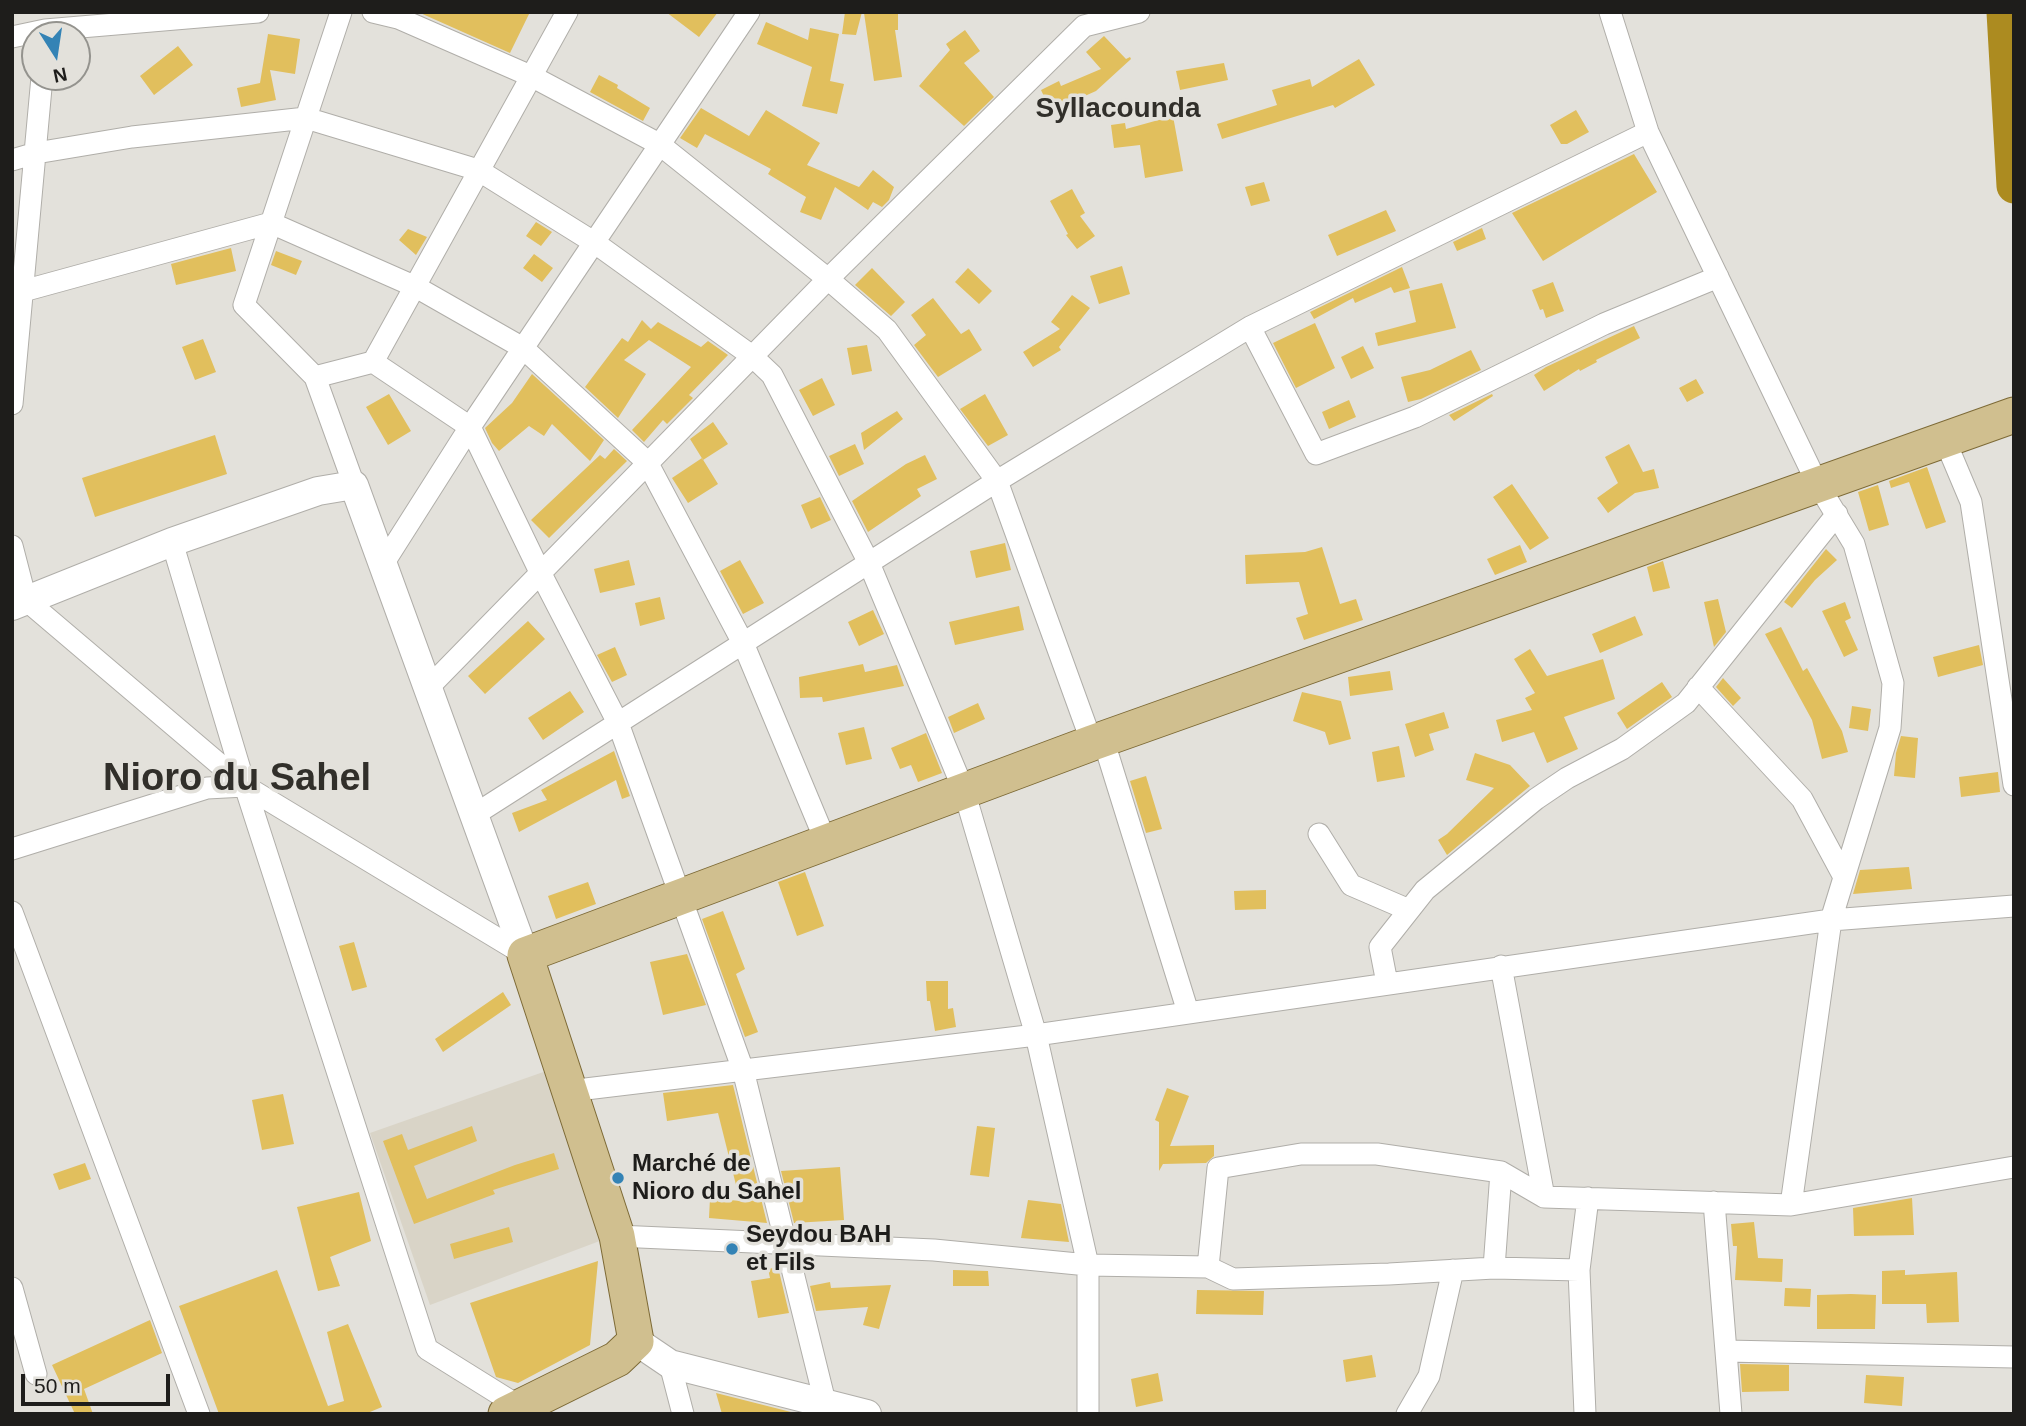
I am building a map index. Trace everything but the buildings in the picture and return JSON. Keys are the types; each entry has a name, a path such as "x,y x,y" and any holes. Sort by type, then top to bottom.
{"main road":[{"path":"513,1410 617,1359 636,1341 617,1236 525,956 1097,741 2014,415"}],"street":[{"path":"91,23 258,12"},
{"path":"341,12 244,304 315,377 525,956"},
{"path":"373,12 398,18 533,77 659,144 828,279 887,330 997,481 1097,741 1188,1012"},
{"path":"315,377 373,362 567,12"},
{"path":"383,564 470,427 749,12"},
{"path":"428,688 828,279 1084,26 1139,12"},
{"path":"1610,12 1648,132 1817,483 1854,544 1893,683 1891,728 1831,920 1791,1205"},
{"path":"12,404 17,292 36,153 40,91"},
{"path":"12,160 36,153 132,137 306,118 478,170 595,243 752,356 772,375 869,562 964,791 1036,1035 1088,1265 1088,1414"},
{"path":"474,815 997,481 1250,327 1648,132"},
{"path":"17,292 271,223 416,287 523,348 648,462 743,643 826,842"},
{"path":"1250,327 1316,454 1415,417 1604,324 1718,277"},
{"path":"373,362 470,427 540,572 618,723 743,1070 825,1408"},
{"path":"1958,434 1971,502 2014,785"},
{"path":"19,603 172,542 318,491 354,485"},
{"path":"1387,983 1380,947 1425,890 1536,799 1567,778 1622,750 1686,703 1837,514"},
{"path":"172,542 245,786 428,1349 513,1410"},
{"path":"12,546 19,603 245,786 525,956"},
{"path":"1698,687 1802,799 1844,877"},
{"path":"12,849 207,788 245,786"},
{"path":"1319,834 1351,885 1409,910"},
{"path":"569,1090 1036,1035 1831,920 2014,906"},
{"path":"12,912 199,1414"},
{"path":"1501,966 1544,1197"},
{"path":"1208,1267 1217,1168 1301,1154 1377,1154 1501,1172 1544,1197 1791,1205 2014,1167"},
{"path":"1494,1268 1501,1172"},
{"path":"1585,1414 1579,1270 1588,1198"},
{"path":"1714,1202 1731,1414"},
{"path":"617,1236 934,1250 1088,1265 1208,1267 1233,1279 1494,1268 1579,1270"},
{"path":"1408,1414 1429,1376 1453,1270"},
{"path":"12,1289 36,1374"},
{"path":"636,1341 670,1364 825,1408 867,1414"},
{"path":"1726,1351 2014,1357"},
{"path":"670,1364 683,1414"}],"shaded area":[{"path":"549,1070 605,1239 430,1305 370,1133"}],"waterway":[{"path":"2004,12 2014,186"}],"place":[{"name":"Marché de Nioro du Sahel","path":"618,1178"},
{"name":"Seydou BAH et Fils","path":"732,1249"}],"district":[{"name":"Syllacounda","path":"1118,109"},
{"name":"Nioro du Sahel","path":"237,780"}]}
